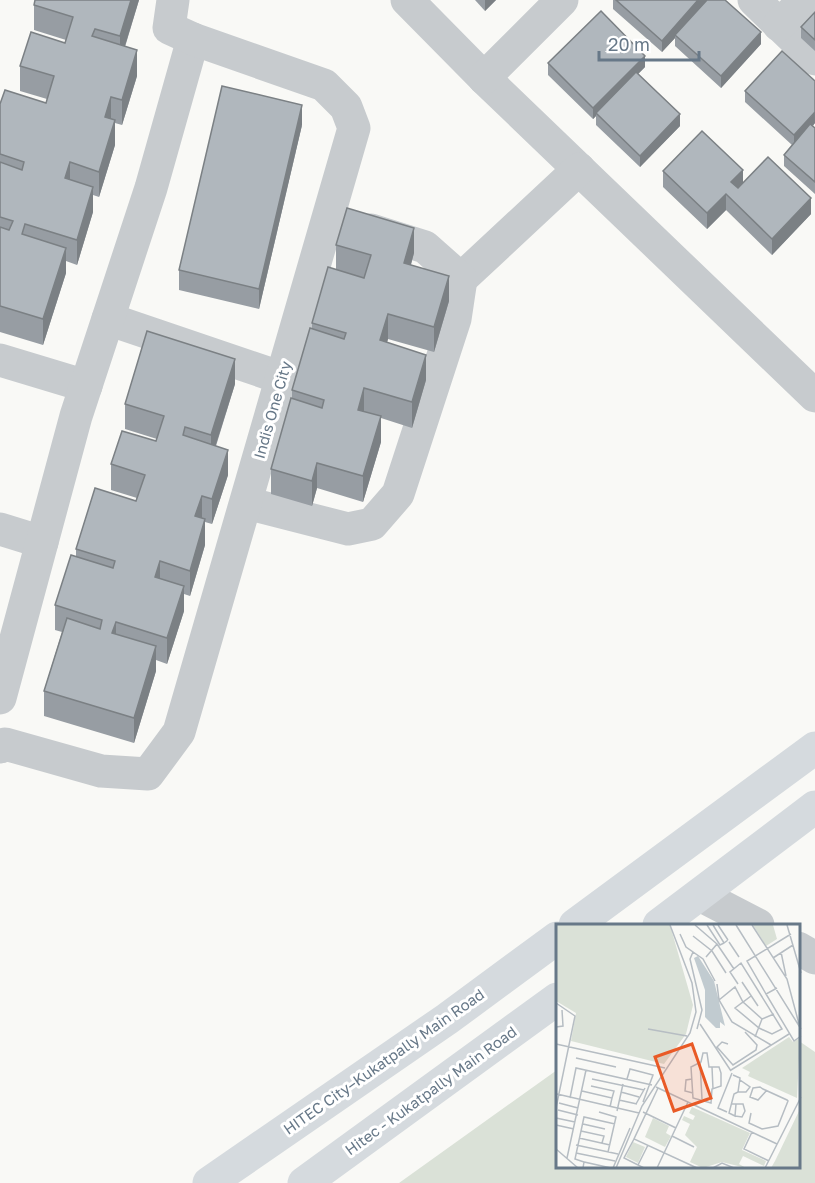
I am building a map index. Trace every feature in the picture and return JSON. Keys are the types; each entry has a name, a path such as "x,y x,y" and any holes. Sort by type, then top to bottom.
{"main road":[{"path":"576,924 815,748"},
{"path":"659,924 815,807"},
{"name":"HITEC City–Kukatpally Main Road","path":"210,1183 447,1019 556,939"},
{"name":"Hitec - Kukatpally Main Road","path":"304,1183 556,1000"}],"street":[{"name":"Indis One City","path":"0,747 5,744 101,771 147,774 179,732 354,128 346,107 324,84 193,39 169,28 173,0"},
{"path":"407,0 484,78 815,396"},
{"path":"484,78 562,0"},
{"path":"754,0 815,59"},
{"path":"779,25 805,0"},
{"path":"0,699 86,386 151,188 193,39"},
{"path":"246,503 348,529 372,524 399,494 455,319 461,279 579,169"},
{"path":"329,216 425,247 461,279"},
{"path":"108,319 282,378"},
{"path":"0,360 86,386"},
{"path":"0,530 42,542"},
{"path":"700,895 756,924"},
{"path":"800,949 815,958"}],"shaded area":[{"path":"800,1042 815,1052 815,1183 399,1183 556,1071 556,1168 800,1168"}],"building":[{"path":"35,0 131,0 120,36 95,29 92,36 137,50 122,100 111,97 105,117 115,120 99,172 70,162 65,178 93,187 77,240 25,224 22,234 66,248 43,319 0,306 0,227 9,230 13,221 0,217 0,162 22,170 24,162 0,154 0,104 5,90 46,103 54,76 20,66 31,32 65,43 73,17 34,5"},
{"path":"616,0 698,0 662,41"},
{"path":"707,0 725,0 761,32 721,76 675,35"},
{"path":"601,11 645,56 593,108 548,63"},
{"path":"815,12 815,40 801,27"},
{"path":"782,51 815,81 815,112 794,135 745,91"},
{"path":"636,72 680,114 640,156 596,113"},
{"path":"222,86 302,105 259,289 179,270"},
{"path":"810,124 815,128 815,182 784,155"},
{"path":"702,131 743,170 731,182 738,188 768,157 811,198 772,239 726,194 707,213 663,171"},
{"path":"347,208 414,228 404,263 449,276 434,327 388,314 380,340 426,355 412,402 364,388 358,410 381,416 363,476 317,463 312,481 271,469 291,398 322,408 324,400 292,390 310,328 344,339 346,333 312,323 328,267 364,278 371,255 336,245"},
{"path":"147,331 235,359 211,435 185,427 183,435 228,450 212,499 202,496 195,516 205,519 190,571 160,561 155,577 184,586 167,638 116,622 112,633 156,646 134,718 44,691 67,618 100,629 102,620 55,605 71,555 113,568 115,561 76,549 95,488 136,501 145,475 111,464 122,431 156,441 164,416 125,404"}]}
